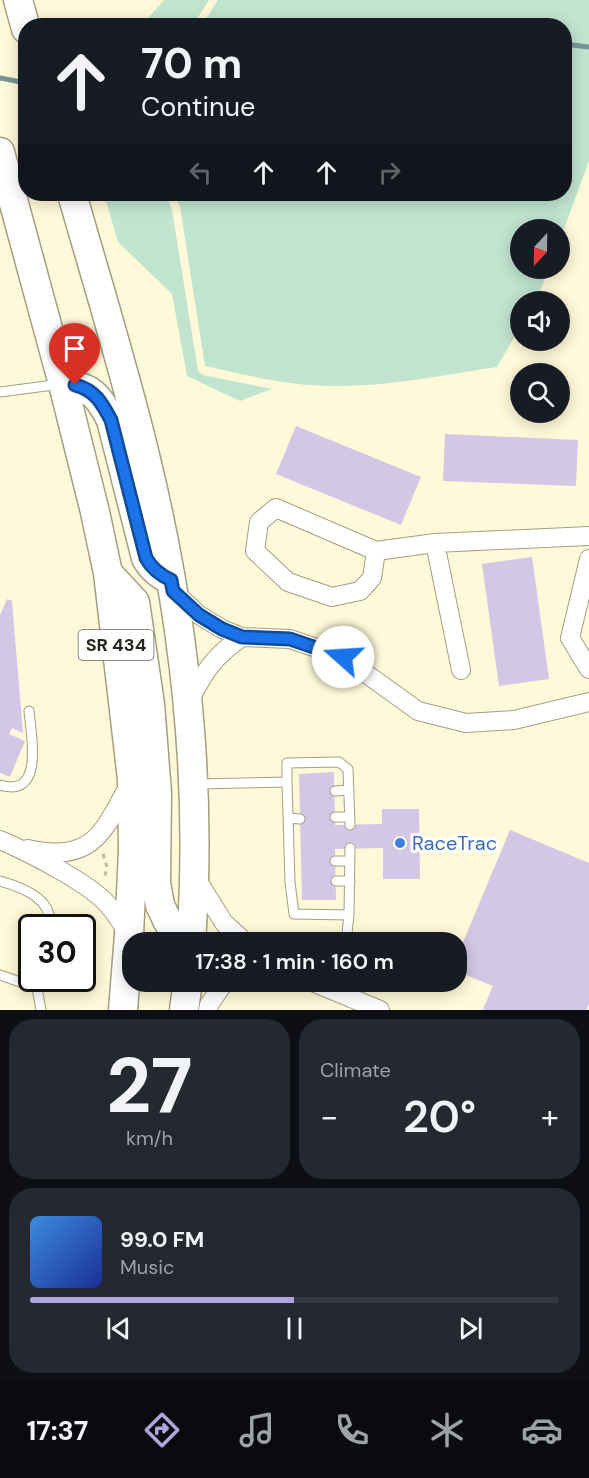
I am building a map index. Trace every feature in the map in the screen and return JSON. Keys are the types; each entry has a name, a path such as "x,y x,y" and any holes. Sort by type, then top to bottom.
{"main road":[{"path":"18,0 23,18"},
{"name":"SR 434","path":"0,152 63,384 108,573 132,779 133,851 129,932"},
{"name":"SR 434","path":"74,201 144,448 172,586 187,703 194,784 195,932"},
{"path":"63,384 84,387 101,400 111,420 146,558 151,567 172,586"},
{"path":"108,573 135,602 150,704 157,793 156,883 160,905 168,922 182,932"},
{"name":"SR 434","path":"123,1010 124,992"},
{"path":"184,1010 186,992"}],"street":[{"path":"376,551 372,578 360,591 332,597 288,582 255,551 259,522 276,508 376,551 435,543 589,536"},
{"path":"435,543 461,670"},
{"path":"589,559 570,638 589,669"},
{"path":"172,586 199,615 222,629 242,637 290,639 343,657 418,711 466,723 514,720 589,702"},
{"path":"187,703 206,669 223,650 242,637"},
{"path":"7,843 43,852 69,852 90,845 105,830 132,779"},
{"path":"7,843 89,888 109,905 127,932"},
{"path":"193,873 224,923 234,932"},
{"path":"208,1010 208,1005 217,992"},
{"path":"342,992 380,1010"}],"lane":[{"path":"0,392 63,384"},
{"path":"0,785 16,786 26,781 31,771 34,758 28,711"},
{"path":"335,818 350,821 348,769 339,762 287,763 289,861 294,914 349,915"},
{"path":"194,784 287,787 300,792"},
{"path":"335,791 348,790"},
{"path":"288,818 300,819"},
{"path":"347,932 350,848"},
{"path":"289,861 301,861"},
{"path":"335,861 350,861"},
{"path":"0,881 36,895 48,908 49,914"},
{"path":"290,882 301,881"},
{"path":"336,881 350,881"},
{"path":"0,975 18,981"},
{"path":"38,992 41,1010"}],"path":[{"path":"102,886 106,867 103,854"}],"green space":[{"path":"164,0 209,0 197,18 148,18"},
{"path":"218,0 589,0 589,161 568,219 510,219 510,279 545,279 540,291 510,291 510,344 497,367 394,383 316,386 205,366 178,201 572,201 572,18 206,18"},
{"path":"106,201 169,201 198,371 203,375 272,389 240,401 187,376 172,294 118,242"}],"building":[{"path":"296,426 421,477 401,525 276,474"},
{"path":"445,434 578,440 576,486 443,481"},
{"path":"532,557 549,679 499,686 482,564"},
{"path":"7,599 12,601 23,733 12,728 9,734 25,741 10,777 0,773 0,615"},
{"path":"334,772 335,825 382,824 382,809 419,809 420,879 383,879 383,848 335,849 336,900 302,900 299,774"},
{"path":"510,830 589,863 589,1004 586,1010 483,1009 493,986 467,975 467,933"}],"waterway":[{"path":"572,45 589,47"},
{"path":"0,78 18,81"}],"place":[{"name":"RaceTrac","path":"400,843"}],"route":[{"path":"75,385 84,387 101,400 111,420 146,558 151,567 160,575 171,580 173,591 199,615 222,629 242,637 290,639 343,657"}]}
